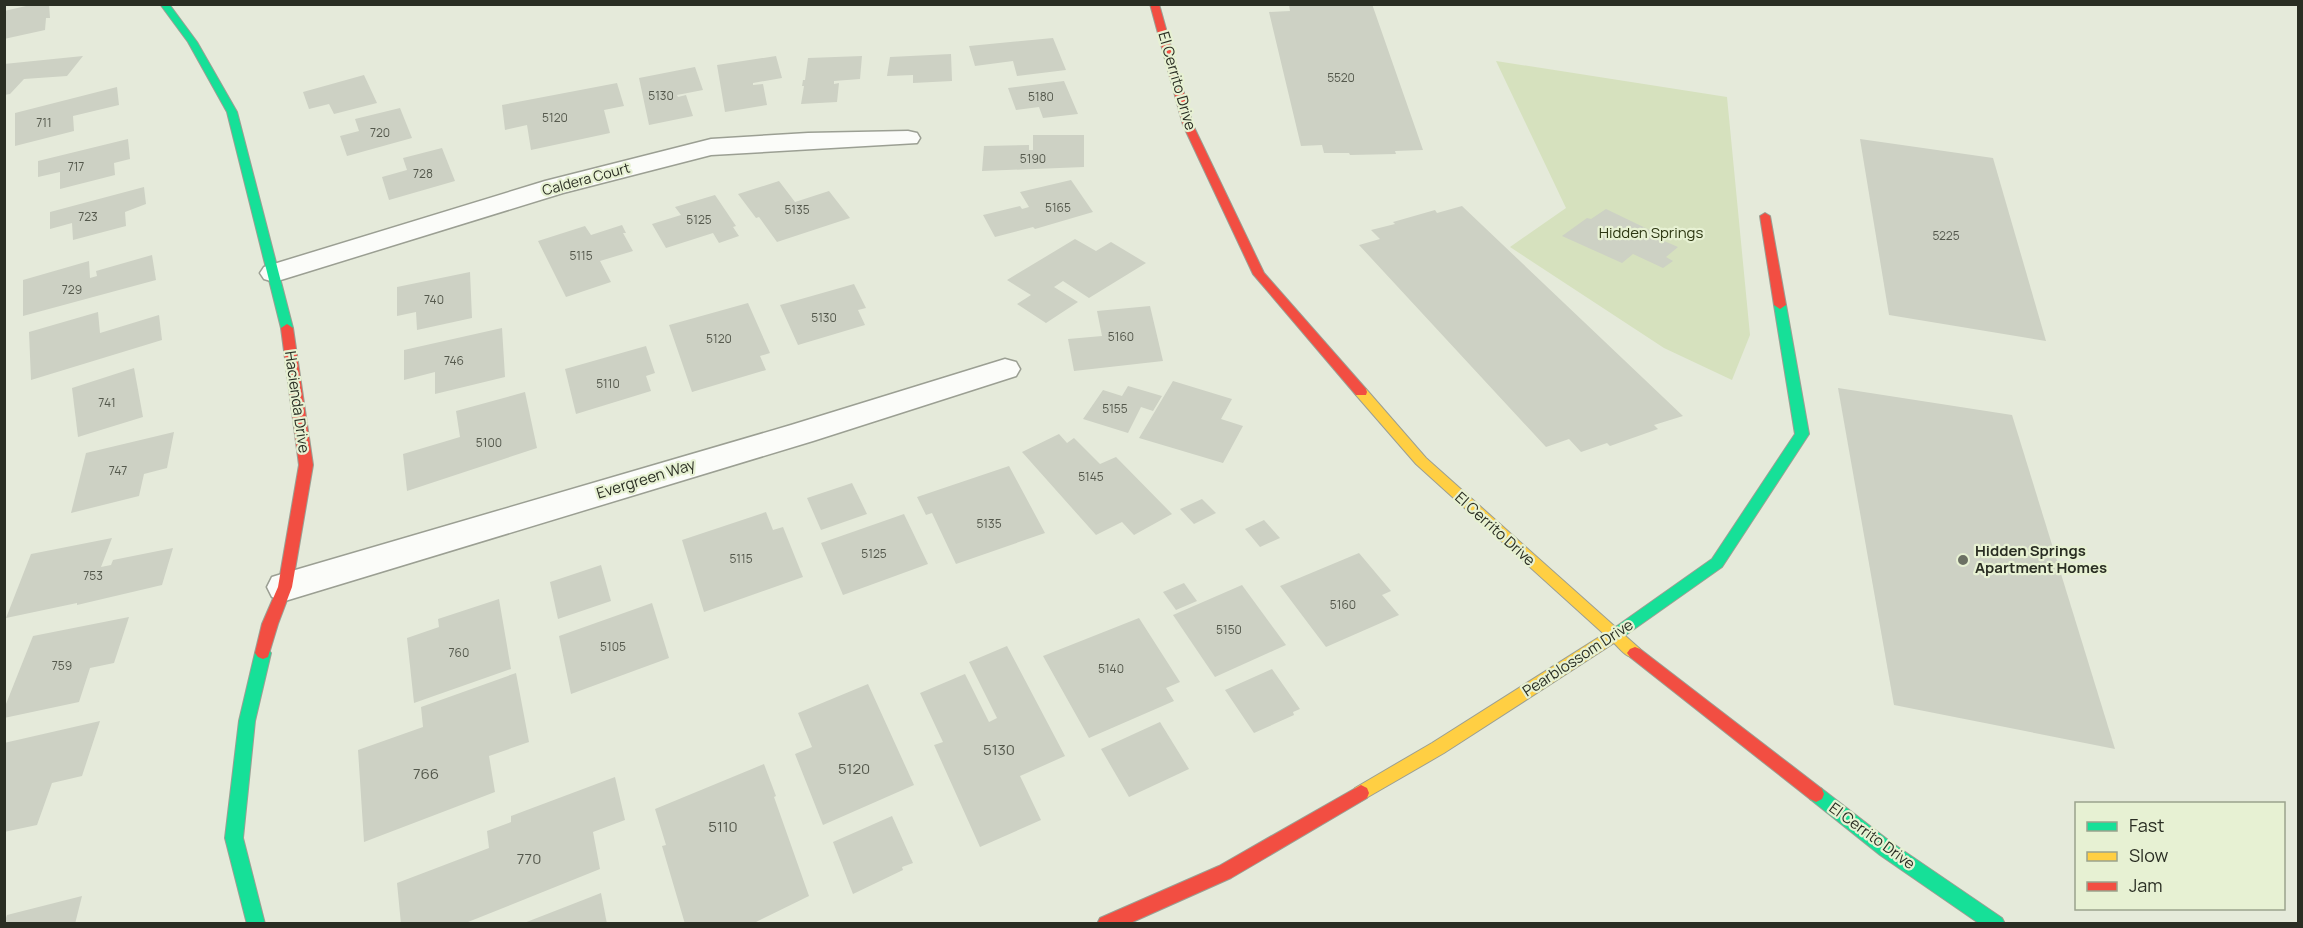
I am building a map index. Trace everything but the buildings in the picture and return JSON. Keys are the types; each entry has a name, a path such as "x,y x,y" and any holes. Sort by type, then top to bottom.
{"street":[{"name":"Hacienda Drive","path":"164,4 192,42 231,112 288,331 306,465 285,587 270,624 247,721 234,838 256,924"},
{"name":"El Cerrito Drive","path":"1154,4 1188,125 1259,274 1421,461 1614,636 1886,849 1996,924"},
{"name":"Caldera Court","path":"274,273 554,187 711,147 808,140 908,138"},
{"name":"Pearblossom Drive","path":"1106,924 1225,872 1438,748 1614,636 1717,562 1802,434 1765,216"},
{"name":"Evergreen Way","path":"285,587 802,433 1005,369"}],"green space":[{"name":"Hidden Springs","path":"1496,61 1727,97 1750,335 1732,380 1664,348 1510,247 1566,208"}],"traffic: fast":[{"path":"164,4 192,42 232,112 287,328"},
{"path":"1615,635 1717,563 1802,434 1780,305"},
{"path":"256,924 234,838 247,721 263,653"},
{"path":"1816,794 1886,849 1996,924"}],"traffic: slow":[{"path":"1361,392 1421,461 1635,653"},
{"path":"1361,793 1438,748 1615,635"}],"traffic: jam":[{"path":"1154,4 1188,125 1259,274 1361,392"},
{"path":"1765,216 1780,305"},
{"path":"263,653 270,624 285,587 306,465 287,328"},
{"path":"1635,653 1816,794"},
{"path":"1106,924 1225,872 1361,793"}],"place":[{"name":"Hidden Springs Apartment Homes","path":"1963,560"}]}
